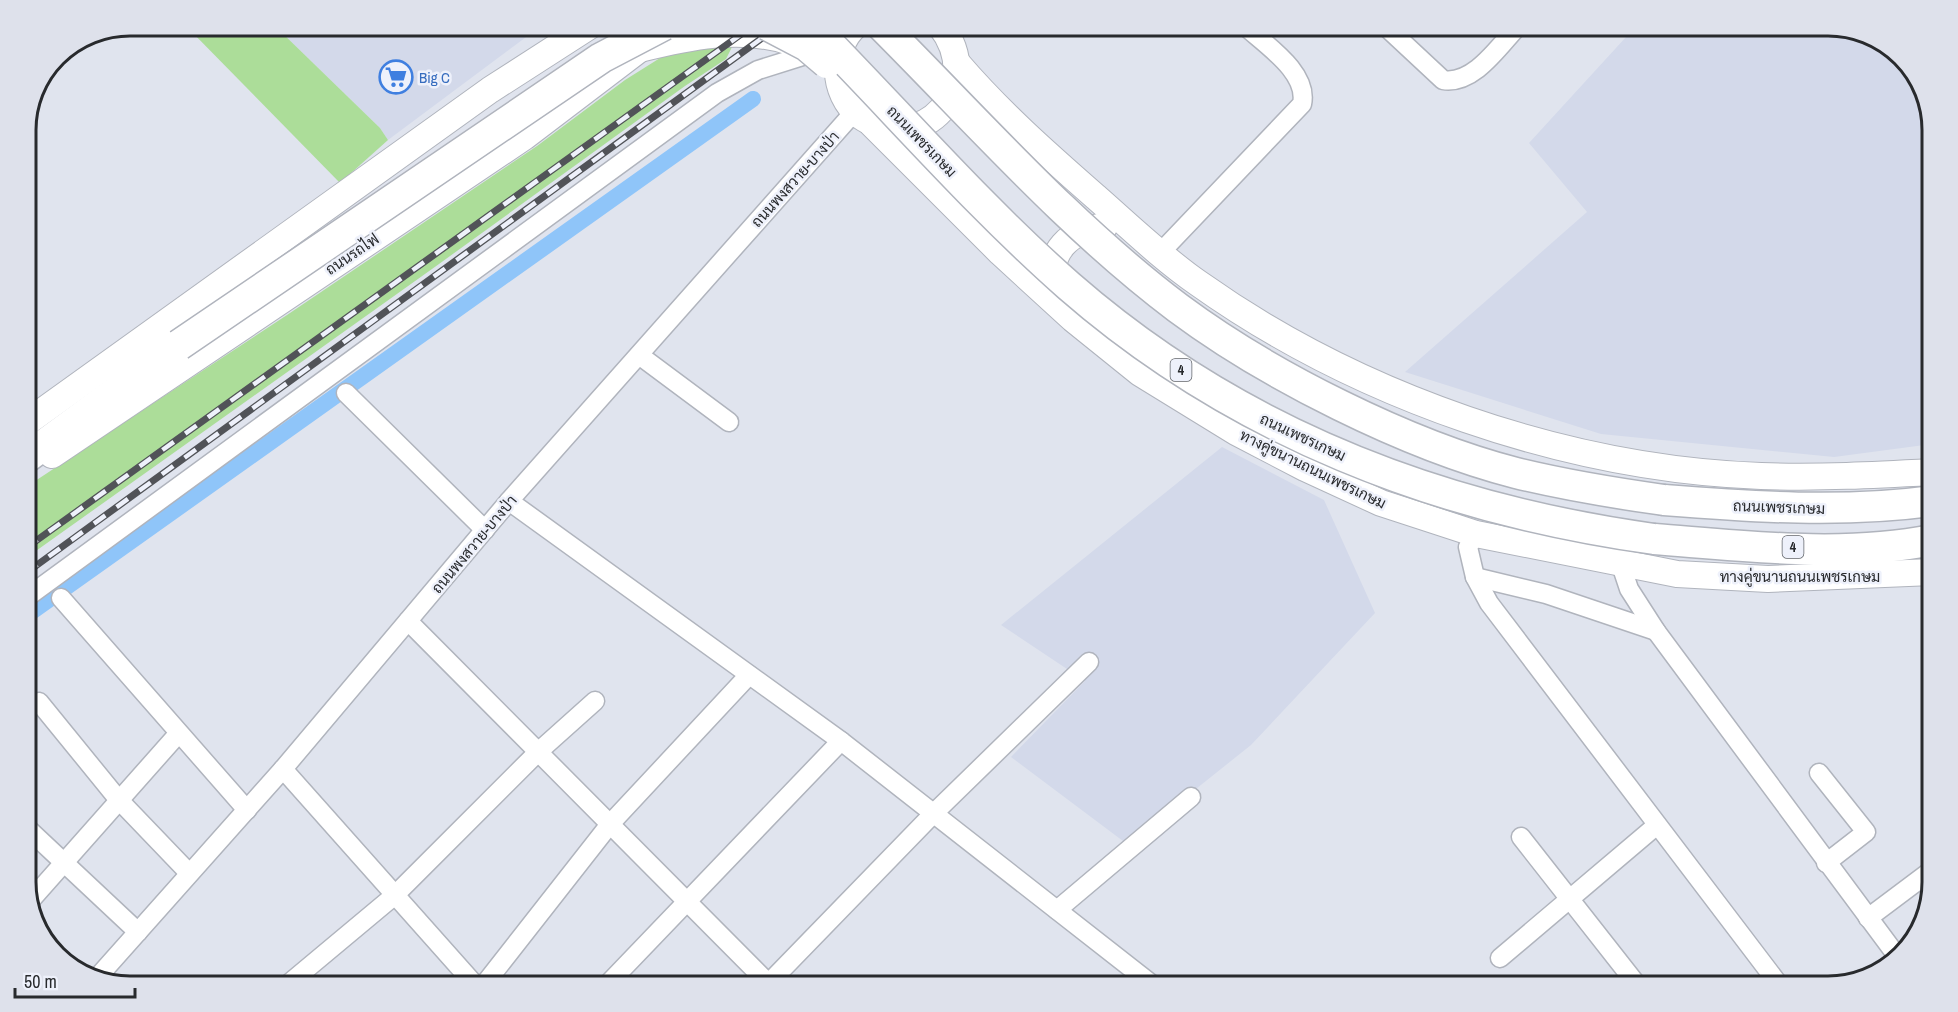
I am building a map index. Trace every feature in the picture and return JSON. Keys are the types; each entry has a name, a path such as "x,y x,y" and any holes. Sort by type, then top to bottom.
{"highway":[{"path":"36,451 179,345 601,58 644,36"},
{"path":"787,36 807,46 847,78 1014,236"},
{"name":"ถนนเพชรเกษม","path":"891,36 1056,201 1119,259 1179,308 1251,355 1337,403 1433,446 1524,475 1592,490 1664,500 1752,507 1844,508 1922,502"},
{"name":"ถนนเพชรเกษม","path":"798,37 1071,287 1151,351 1244,410 1320,446 1390,475 1490,507 1578,529 1654,539 1760,547 1828,548 1922,541"}],"main road":[{"path":"36,416 490,90 573,36"},
{"name":"ถนนรถไฟ","path":"36,465 524,137 657,36"},
{"path":"640,49 677,39 706,36"},
{"path":"848,36 842,43 837,61 838,79 857,110 892,129 913,128 932,119 947,104 956,85 958,64 950,36"},
{"name":"4","path":"798,37 857,110"},
{"path":"958,64 1014,125 1160,253 1197,282"},
{"path":"490,90 506,85 523,92 529,98 533,106 533,123 524,137"},
{"name":"ทางคู่ขนานถนนเพชรเกษม","path":"857,110 1000,253 1073,320 1140,373 1236,432 1305,468 1381,503 1476,534 1621,565 1677,574 1768,579 1922,572"},
{"path":"1140,373 1061,297 1055,283 1054,268 1057,253 1066,240 1077,232 1090,227 1117,230 1251,319 1380,386 1517,437 1664,466 1760,476 1922,472"}],"street":[{"path":"1160,253 1302,104 1303,91 1291,71 1254,36"},
{"path":"1395,36 1443,80 1456,82 1470,75 1509,36"},
{"path":"36,591 717,93 758,70 798,37"},
{"name":"ถนนพงสวาย-บางป่า","path":"103,972 283,769 509,501 857,110"},
{"path":"639,355 729,422"},
{"path":"346,393 485,530"},
{"path":"509,501 841,741 1140,976"},
{"path":"1476,534 1468,547 1475,577 1489,603 1772,976"},
{"path":"1621,565 1629,589 1656,631 1893,950"},
{"path":"1475,577 1546,594 1656,631"},
{"path":"61,598 247,810"},
{"path":"408,621 759,976"},
{"path":"779,976 933,814 1089,662"},
{"path":"492,976 610,824 749,675"},
{"path":"299,976 394,895 538,752 595,700"},
{"path":"39,702 118,799 189,873"},
{"path":"37,893 178,734"},
{"path":"616,976 841,741"},
{"path":"283,769 466,976"},
{"path":"1819,773 1866,832 1826,863"},
{"path":"1057,910 1191,797"},
{"path":"1500,958 1657,825"},
{"path":"36,837 138,932"},
{"path":"1521,837 1629,976"},
{"path":"1868,918 1922,878"}],"shaded area":[{"path":"285,36 528,36 388,140 380,128"},
{"path":"1627,36 1828,36 1858,41 1890,59 1912,88 1922,124 1922,445 1834,457 1601,434 1405,372 1587,212 1529,143"},
{"path":"1222,447 1324,500 1375,613 1251,745 1127,844 1011,757 1085,681 1001,625"}],"green space":[{"path":"196,36 285,36 380,128 388,140 340,183"},
{"path":"706,47 732,47 726,59 685,86 36,551 36,480 537,146 625,80 668,53"}],"waterway":[{"path":"36,609 753,99"}],"railway":[{"path":"36,541 739,36"},
{"path":"36,566 765,36"}],"place":[{"name":"Big C","path":"396,77"}]}
